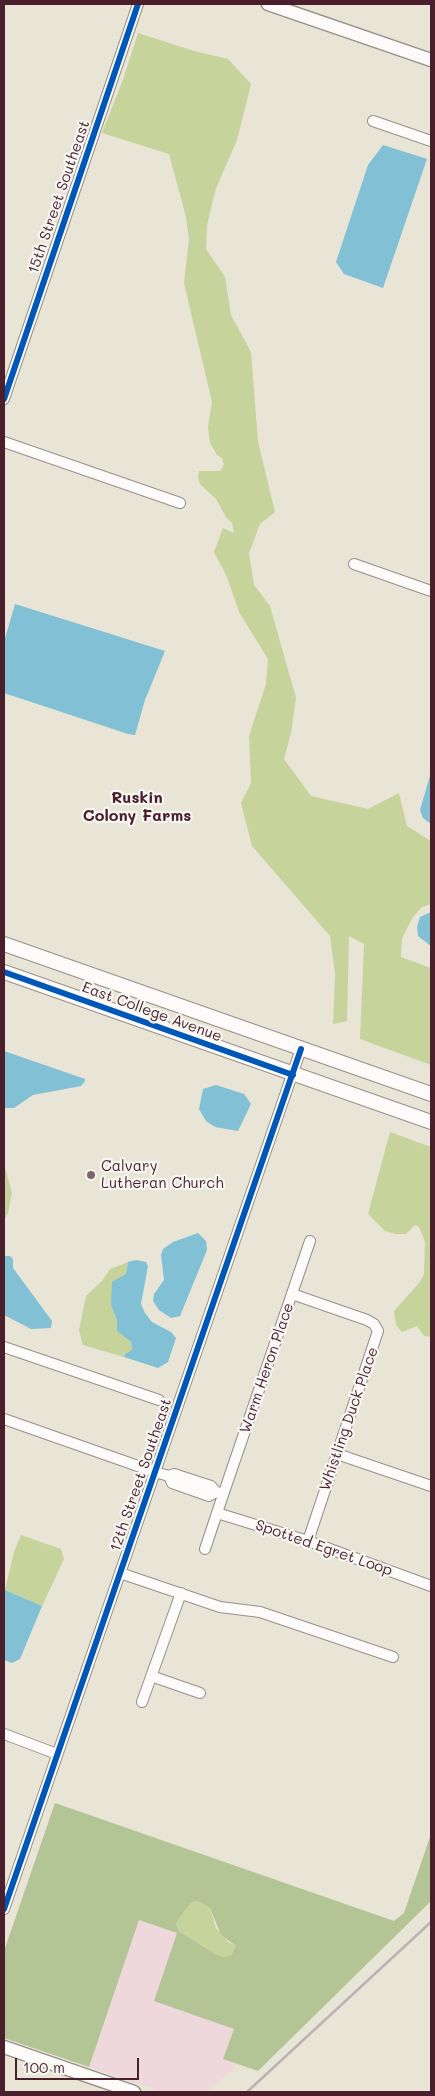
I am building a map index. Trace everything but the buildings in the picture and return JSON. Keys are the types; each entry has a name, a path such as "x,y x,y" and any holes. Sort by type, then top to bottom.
{"main road":[{"name":"East College Avenue","path":"4,944 431,1094"},
{"name":"East College Avenue","path":"4,972 431,1122"}],"street":[{"name":"15th Street Southeast","path":"4,399 138,4"},
{"path":"268,4 431,60"},
{"path":"373,121 431,142"},
{"path":"4,442 180,503"},
{"path":"354,564 431,591"},
{"name":"12th Street Southeast","path":"4,1909 301,1049"},
{"name":"Warm Heron Place","path":"205,1549 217,1513 220,1493 310,1240"},
{"name":"Whistling Duck Place","path":"292,1294 367,1320 374,1324 378,1332 308,1541"},
{"path":"4,1347 159,1400"},
{"path":"4,1419 169,1476 172,1483 209,1496 220,1493"},
{"path":"337,1454 431,1486"},
{"name":"Spotted Egret Loop","path":"217,1513 308,1541 431,1586"},
{"path":"120,1574 220,1607 260,1612 393,1657"},
{"path":"142,1702 180,1593"},
{"path":"152,1676 200,1692"},
{"path":"4,1734 57,1754"},
{"path":"4,2047 134,2092"}],"shaded area":[{"path":"139,1919 177,1933 234,2030 223,2059 238,2065 208,2092 162,2092 89,2067"}],"green space":[{"path":"138,33 194,51 228,59 251,84 237,140 216,188 207,225 206,249 225,277 231,315 251,352 258,442 275,512 260,524 249,553 254,585 270,606 296,698 291,733 284,759 311,796 368,809 399,793 407,826 431,841 431,904 422,907 413,917 402,938 401,957 431,968 431,1065 360,1039 364,944 349,936 347,1021 333,1024 335,974 330,936 252,846 241,803 251,783 249,736 266,684 268,659 239,612 227,577 214,552 223,528 234,533 232,523 226,517 216,499 200,484 198,478 199,471 220,471 224,465 222,458 217,455 210,443 208,427 212,402 184,283 189,239 186,217 169,154 102,133 124,77"},
{"path":"390,1132 431,1147 431,1337 424,1336 417,1326 402,1332 396,1325 394,1311 420,1282 424,1274 425,1242 419,1227 415,1225 406,1234 396,1234 385,1231 368,1214"},
{"path":"4,1164 12,1193 8,1213 4,1220"},
{"path":"128,1262 126,1274 121,1277 111,1305 117,1320 117,1331 131,1342 132,1350 125,1354 124,1357 83,1345 79,1330 86,1296 103,1280 110,1269"},
{"path":"21,1535 61,1549 64,1559 42,1606 5,1590 14,1552"},
{"path":"55,1803 394,1921 404,1913 431,1834 431,1901 258,2071 223,2059 234,2029 154,2001 177,1933 139,1920 89,2067 4,2038 4,1951","holes":["198,1901 210,1908 221,1935 236,1946 231,1955 224,1957 215,1954 179,1931 176,1924 191,1903"]},
{"path":"198,1901 210,1908 216,1928 228,1942 236,1946 231,1955 224,1957 215,1954 179,1931 176,1924 181,1916 191,1903"}],"water":[{"path":"383,145 427,159 383,288 344,274 336,262 368,165"},
{"path":"15,604 165,651 145,700 135,735 4,693 4,642"},
{"path":"431,772 431,824 423,818 420,810"},
{"path":"431,912 431,946 418,936 417,927 420,917"},
{"path":"4,1051 85,1079 85,1081 81,1086 33,1095 14,1108 4,1108"},
{"path":"216,1085 244,1094 251,1104 238,1131 215,1127 206,1121 199,1109 203,1089"},
{"path":"198,1233 206,1241 207,1250 180,1316 171,1318 159,1310 153,1301 154,1294 164,1280 161,1255 163,1249 173,1242"},
{"path":"4,1256 10,1256 13,1259 13,1268 52,1321 51,1328 31,1329 4,1315"},
{"path":"136,1260 146,1262 148,1266 141,1304 145,1313 152,1322 171,1332 176,1338 168,1362 158,1368 124,1357 125,1354 132,1350 131,1342 117,1331 117,1320 111,1305 112,1282 126,1274 128,1262"},
{"path":"5,1590 42,1606 20,1659 12,1663 4,1660"}],"railway":[{"path":"247,2092 431,1922"}],"cycle path":[{"path":"4,399 138,4"},
{"path":"4,972 293,1075"},
{"path":"4,1909 301,1049"}],"place":[{"name":"Calvary Lutheran Church","path":"91,1175"}],"district":[{"name":"Ruskin Colony Farms","path":"137,807"}]}
